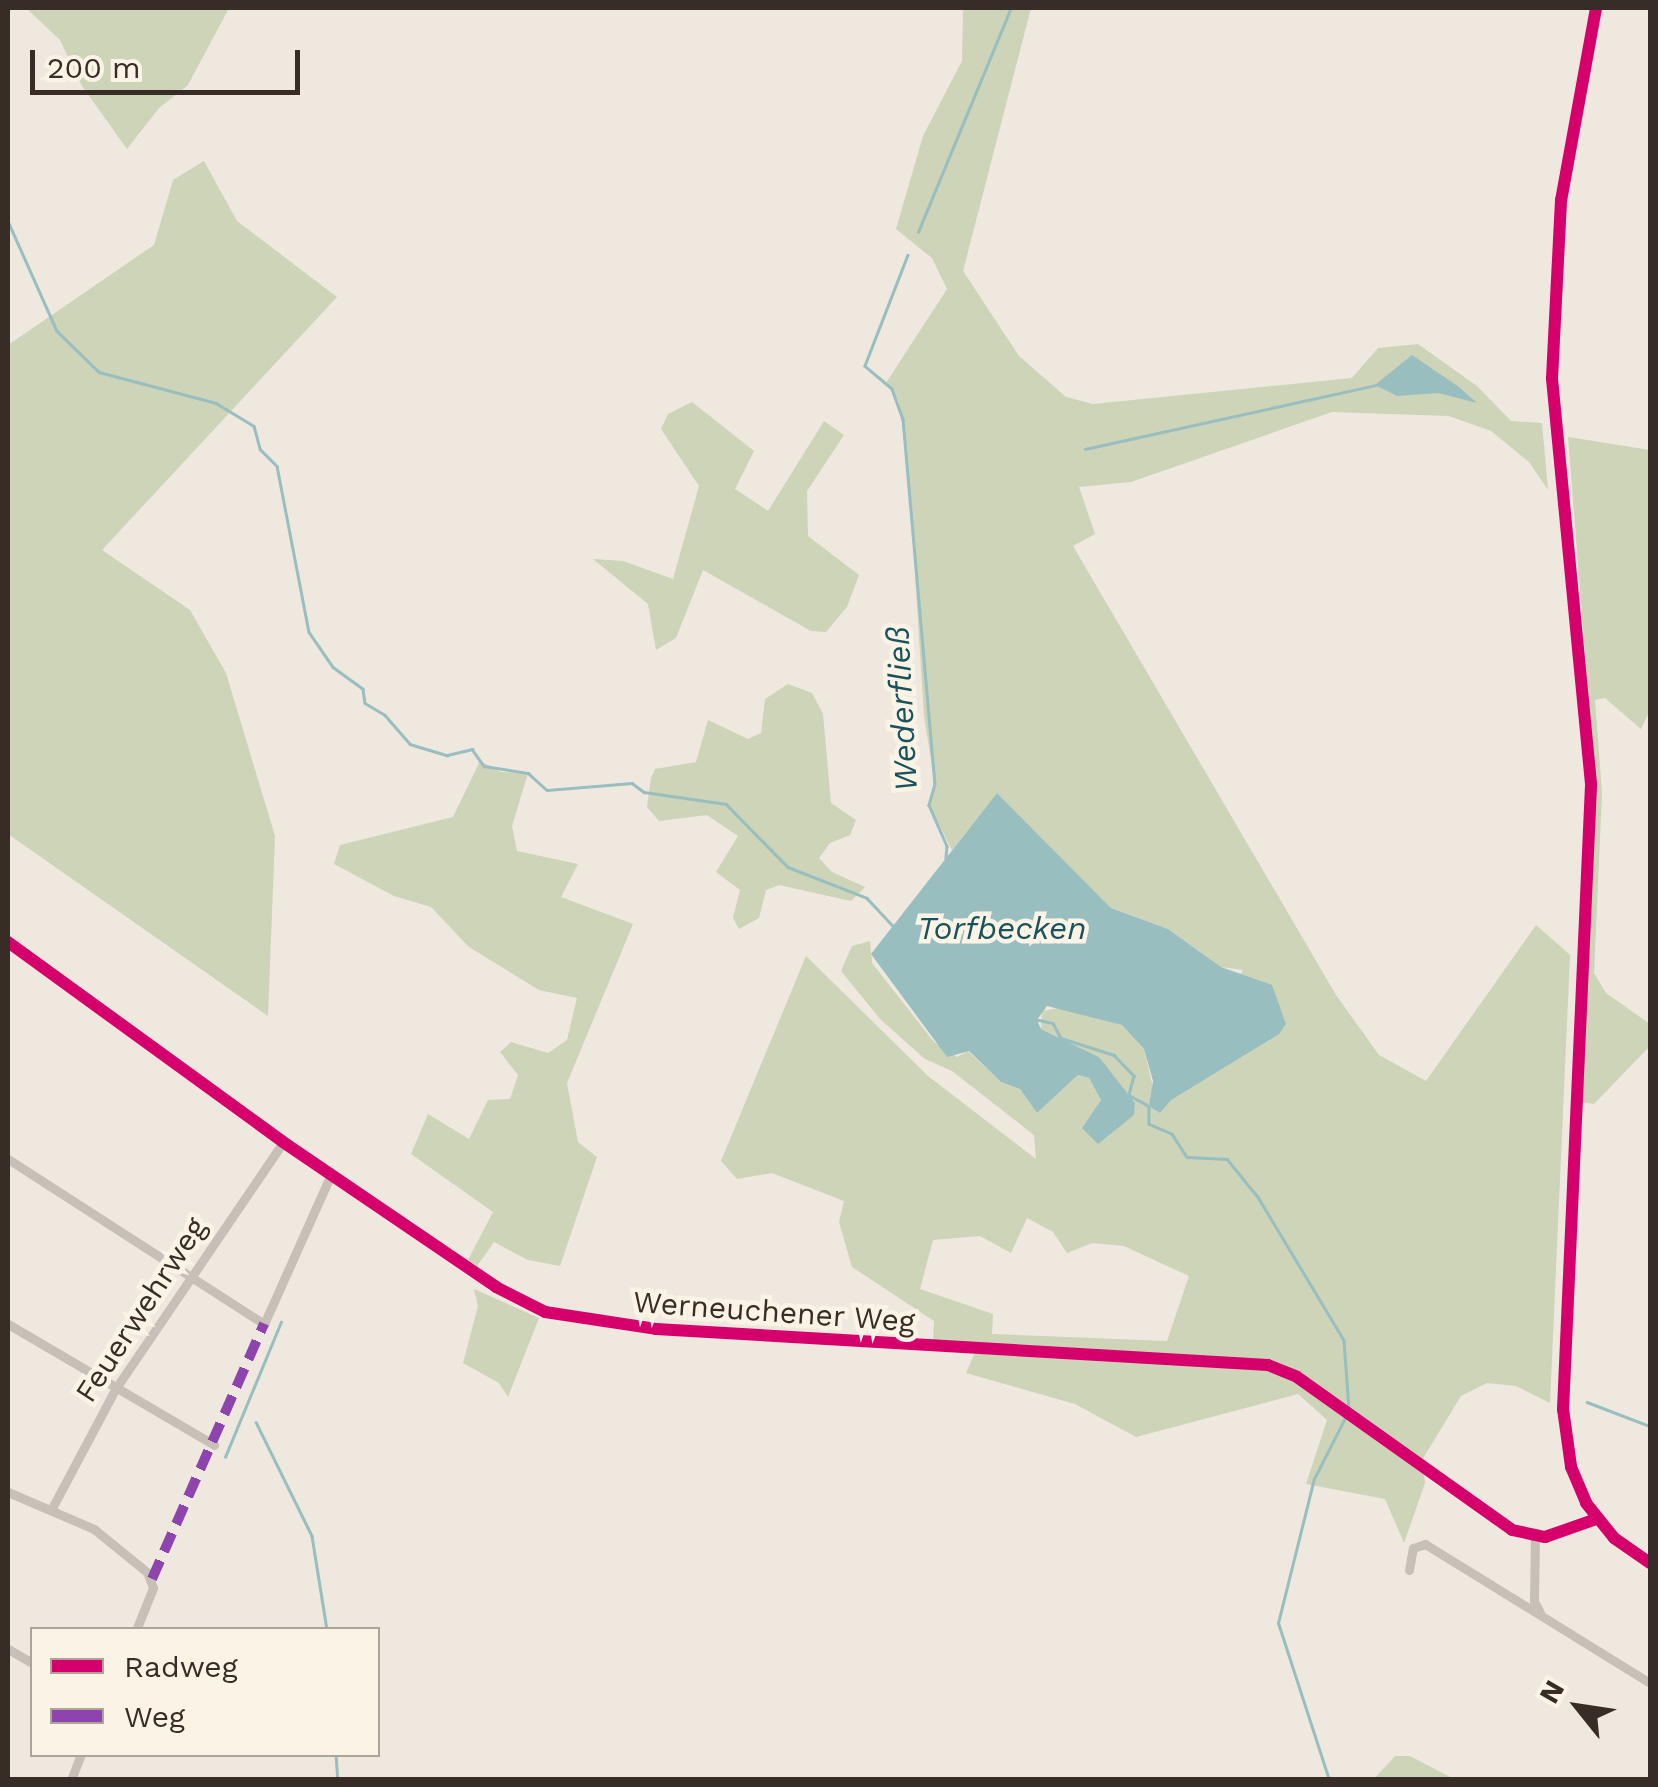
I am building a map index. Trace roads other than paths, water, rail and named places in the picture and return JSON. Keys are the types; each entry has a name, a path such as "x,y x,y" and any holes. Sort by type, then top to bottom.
{"street":[{"path":"1596,8 1561,200 1552,378 1591,785 1570,1145 1563,1422 1571,1467 1596,1519 1650,1563"},
{"name":"Werneuchener Weg","path":"8,942 284,1142 496,1287 555,1315 656,1330 1268,1365 1297,1377 1354,1422 1497,1521 1535,1537"},
{"name":"Feuerwehrweg","path":"51,1510 116,1388 284,1142"},
{"path":"8,1159 264,1324 332,1174"},
{"path":"8,1324 214,1446"},
{"path":"8,1492 112,1539 152,1579 137,1627"},
{"path":"1542,1616 1534,1601 1535,1537 1574,1531 1596,1519"},
{"path":"1408,1570 1413,1548 1426,1544 1483,1585 1542,1616 1650,1683"},
{"path":"8,1649 30,1662"}],"water":[{"path":"1412,355 1477,403 1438,393 1397,396 1375,385"},
{"name":"Torfbecken","path":"997,793 1111,908 1168,929 1221,967 1272,985 1286,1024 1279,1034 1171,1100 1160,1113 1149,1106 1153,1081 1144,1049 1122,1025 1047,1006 1037,1020 1041,1029 1099,1057 1135,1103 1134,1115 1098,1144 1082,1128 1101,1100 1089,1078 1078,1075 1037,1113 1020,1089 1001,1082 969,1051 947,1057 871,954"}],"waterway":[{"name":"Wederfließ","path":"918,232 1011,8"},
{"path":"8,221 57,331 99,372 216,403 254,426 260,449 277,466 309,632 333,667 363,689 365,703 385,715 410,744 447,755 472,749 484,766 528,773 547,790 632,783 644,792 726,804 788,867 867,898 896,929"},
{"name":"Wederfließ","path":"908,255 865,366 892,389 903,419 935,784 929,805 947,846 946,858"},
{"path":"1085,449 1375,385"},
{"path":"1035,1019 1053,1023 1061,1038 1114,1055 1134,1076 1129,1095 1149,1106 1149,1124 1172,1134 1187,1157 1227,1159 1258,1197 1344,1340 1349,1409"},
{"path":"225,1457 281,1322"},
{"path":"1587,1402 1650,1426"},
{"path":"1329,1780 1278,1623 1314,1479 1346,1416"},
{"path":"256,1422 312,1536 327,1627"},
{"path":"336,1757 338,1780"}]}
